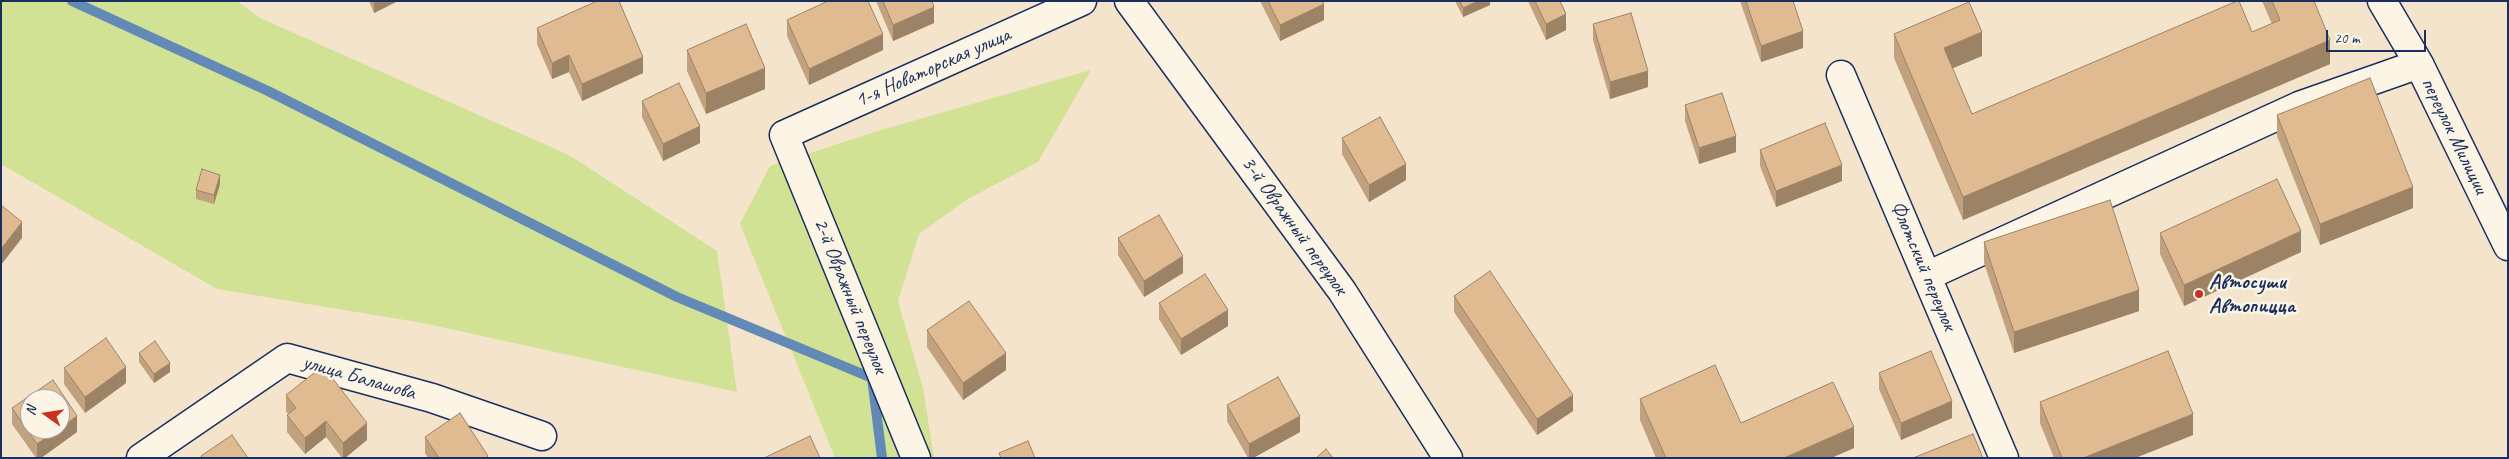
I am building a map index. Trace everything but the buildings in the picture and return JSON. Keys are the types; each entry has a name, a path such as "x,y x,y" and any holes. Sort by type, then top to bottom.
{"street":[{"name":"1-я Новаторская улица","path":"784,135 1082,1"},
{"name":"3-й Овражный переулок","path":"1130,1 1342,291 1448,458"},
{"name":"переулок Милиции","path":"2382,1 2419,64 2508,246"},
{"path":"1927,276 2299,106 2419,64"},
{"name":"Флотский переулок","path":"1841,74 2004,458"},
{"name":"2-й Овражный переулок","path":"784,135 916,458"},
{"name":"улица Балашова","path":"141,458 287,358 432,398 542,436"}],"green space":[{"path":"1,1 237,1 260,18 569,155 717,251 737,392 423,323 217,289 1,164"},
{"path":"1091,70 1038,162 966,200 919,234 898,301 923,388 934,458 835,458 740,224 770,166 881,130"}],"waterway":[{"path":"72,1 268,91 677,297 872,378 882,458"}],"place":[{"name":"Автосуши Автопицца","path":"2199,294"}]}
